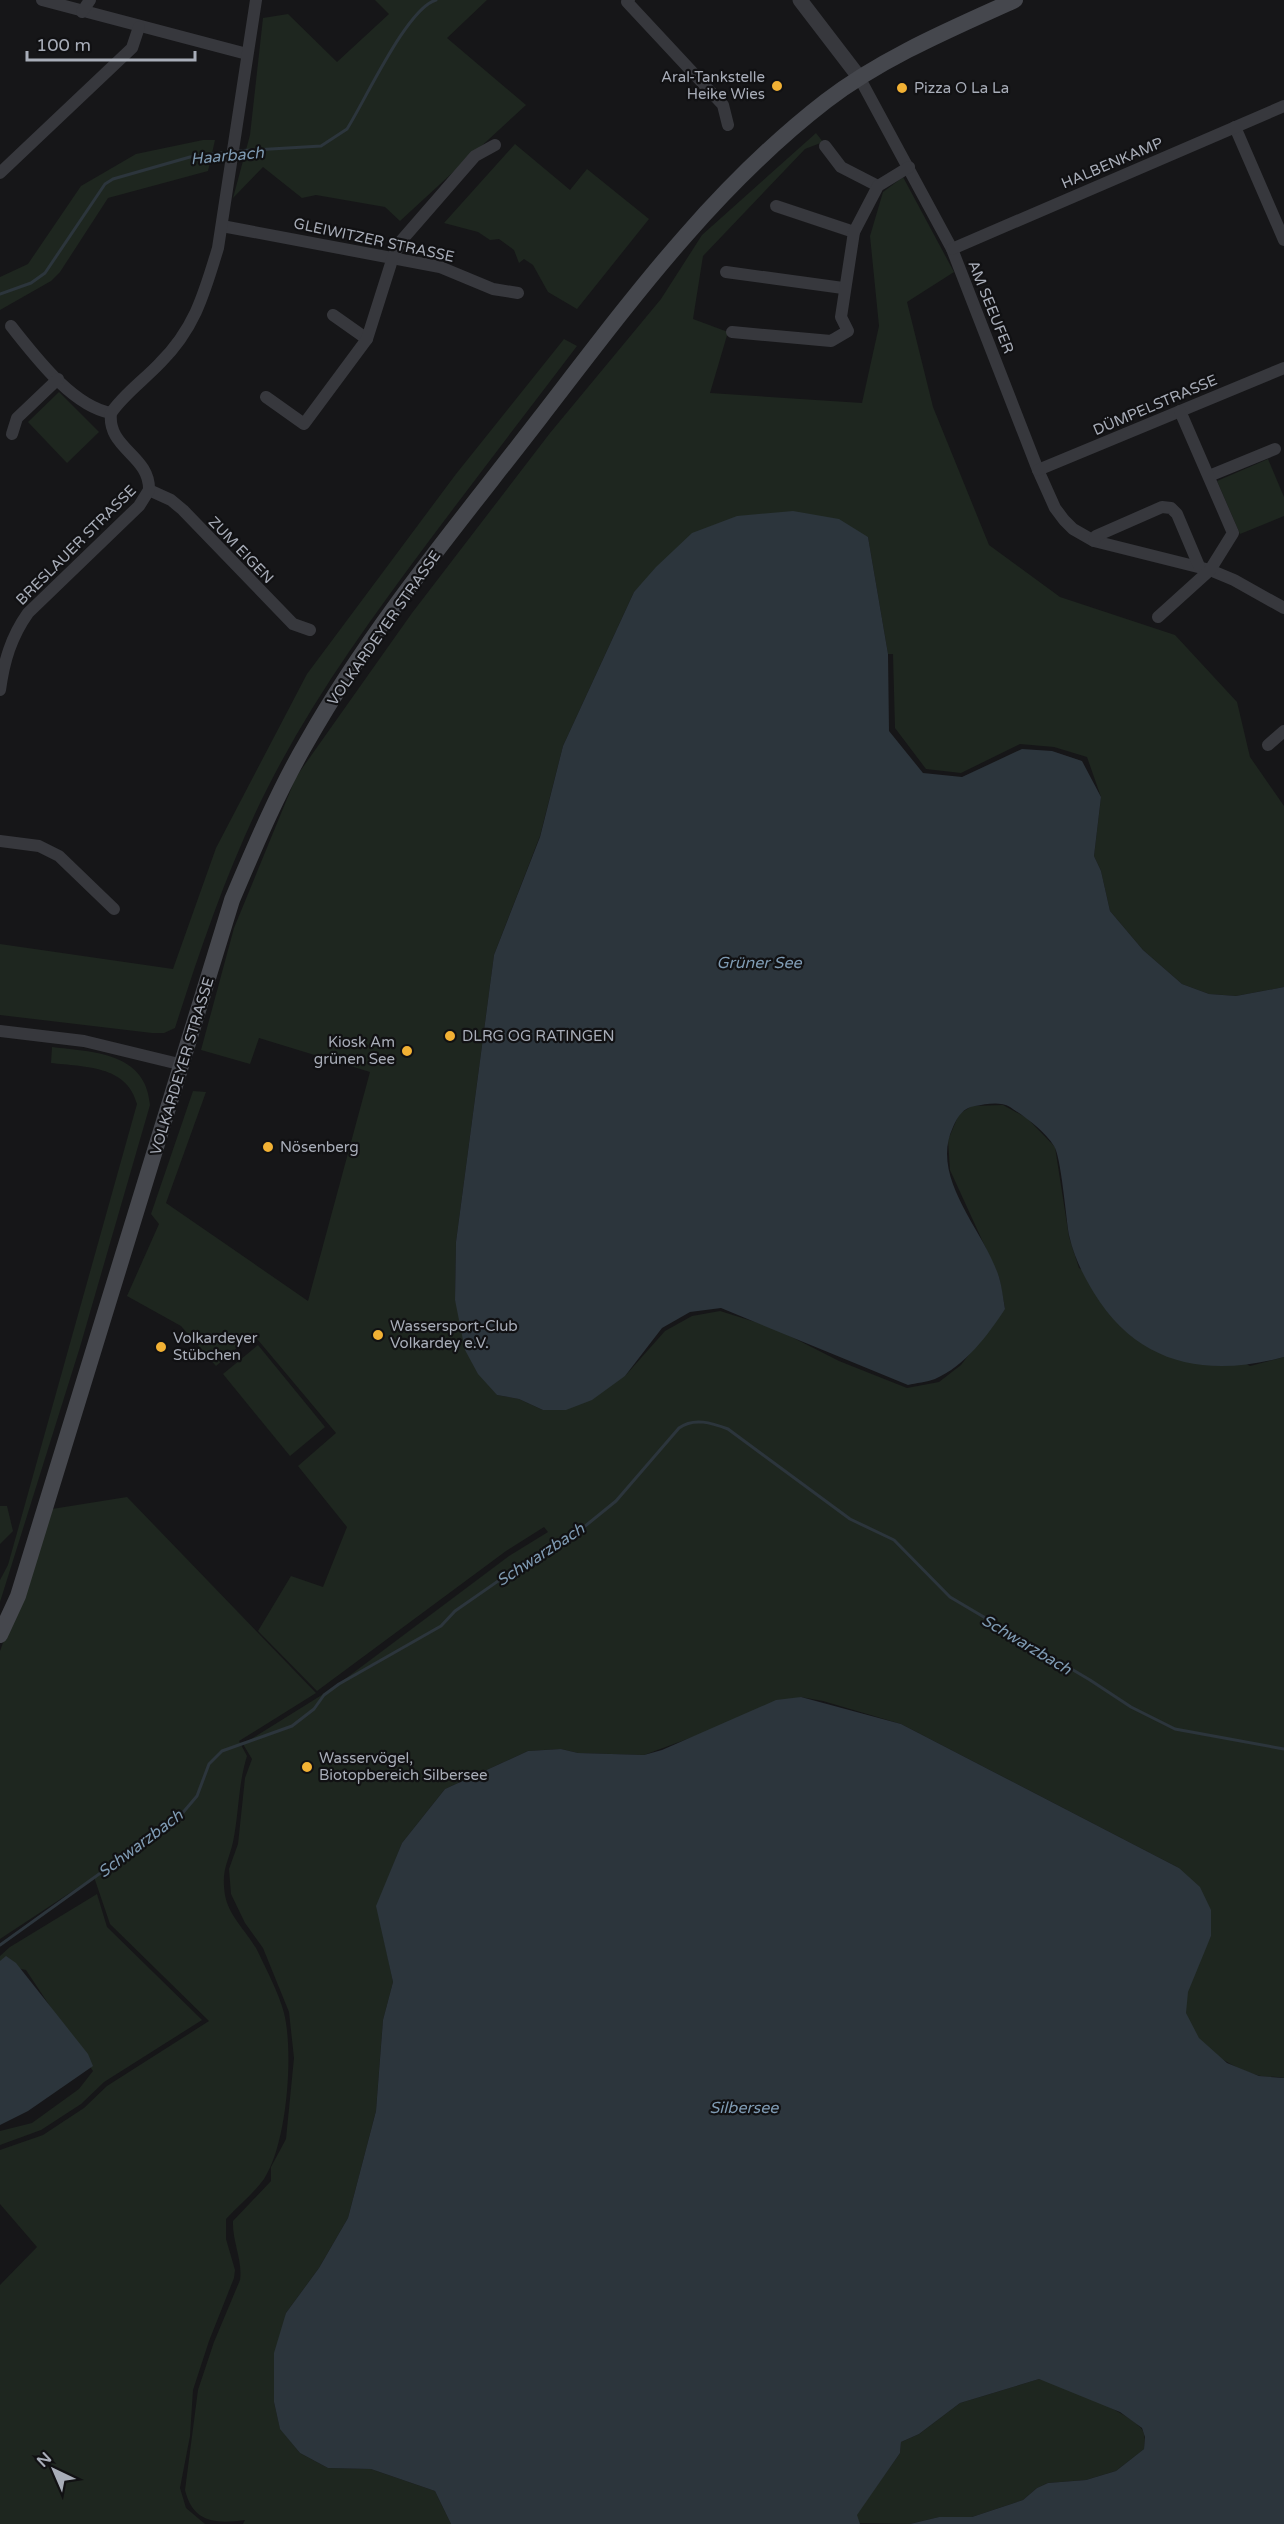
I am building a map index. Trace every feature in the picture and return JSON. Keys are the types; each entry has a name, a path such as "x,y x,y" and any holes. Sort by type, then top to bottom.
{"main road":[{"name":"VOLKARDEYER STRASSE","path":"0,1635 18,1596 232,900 255,847 308,740 359,657 433,557 681,238 756,159 828,99 859,77 958,25 1014,0"}],"street":[{"path":"42,0 247,54"},
{"path":"82,12 90,0"},
{"path":"11,326 58,379 92,408 111,413 162,362 196,316 218,248 256,0"},
{"path":"800,0 859,77"},
{"path":"626,1 723,105 728,125"},
{"path":"0,173 132,48 139,27"},
{"name":"AM SEEUFER","path":"859,77 952,249 1038,470 1055,508 1064,520 1073,529 1094,540 1204,568 1255,591 1284,608"},
{"name":"HALBENKAMP","path":"952,249 1284,106"},
{"path":"1235,127 1284,240"},
{"path":"266,397 304,424 367,339 393,257 401,241 475,156 495,145"},
{"path":"825,146 842,167 878,186"},
{"path":"732,332 831,341 848,331 841,316 843,288 854,232 878,186 909,167"},
{"path":"776,206 854,232"},
{"name":"GLEIWITZER STRASSE","path":"222,226 440,267 494,290 518,294"},
{"path":"726,272 843,288"},
{"path":"333,315 367,339"},
{"name":"DÜMPELSTRASSE","path":"1038,470 1284,368"},
{"path":"12,434 17,418 58,379"},
{"path":"1158,617 1233,533 1180,411"},
{"name":"BRESLAUER STRASSE","path":"0,690 2,665 16,629 28,613 139,506 149,490 146,470 112,430 111,413"},
{"path":"1209,476 1275,449"},
{"name":"ZUM EIGEN","path":"149,490 171,500 183,510 293,624 310,630"},
{"path":"1094,540 1096,536 1162,507 1171,508 1177,514 1204,568"},
{"path":"1268,745 1284,731"},
{"path":"0,841 39,846 59,856 114,909"},
{"path":"0,1031 84,1041 183,1065"}],"shaded area":[{"path":"375,0 487,0 447,38 526,105 400,221 385,207 316,195 302,198 263,167 233,198 250,135 263,18 288,14 337,62 389,14"},
{"path":"816,133 823,142 805,149 703,256 693,319 728,332 710,393 862,403 879,326 870,236 883,192 903,177 954,272 907,302 933,407 989,545 1060,597 1175,635 1237,702 1250,757 1284,806 1284,987 1236,996 1209,994 1182,984 1143,950 1110,911 1101,871 1094,856 1101,797 1087,757 1054,747 1020,744 961,773 926,769 895,728 893,654 888,654 868,537 693,533 634,592 563,746 540,836 494,955 456,1242 455,1300 497,1395 519,1399 543,1410 625,1376 665,1331 692,1316 720,1311 774,1328 839,1361 907,1388 939,1382 961,1365 1005,1308 999,1277 950,1170 948,1140 959,1114 972,1106 1003,1105 1027,1118 1055,1147 1069,1237 1079,1268 1250,1366 1284,1357 1284,2078 1257,2075 1224,2060 1205,2045 1190,2025 1185,2006 1189,1985 1211,1936 1179,1868 901,1724 823,1701 801,1697 644,1755 578,1753 561,1749 528,1751 445,1789 402,1843 377,1906 393,1982 383,2020 376,2111 348,2218 319,2268 286,2313 274,2402 280,2428 300,2453 328,2468 371,2469 435,2491 451,2524 243,2524 245,2520 225,2522 207,2519 194,2509 185,2490 198,2390 214,2342 240,2280 241,2273 233,2221 271,2181 271,2167 286,2139 294,2058 289,2012 263,1948 245,1923 231,1894 229,1869 238,1844 245,1778 252,1759 243,1744 333,1688 509,1556 548,1532 544,1527 506,1551 317,1691 258,1631 291,1576 323,1587 347,1527 298,1466 336,1433 253,1334 216,1366 181,1326 127,1296 159,1224 151,1214 193,1091 206,1092 166,1203 308,1301 370,1072 259,1038 250,1064 201,1050 234,928 296,777 412,613 550,433 661,299 702,235"},
{"path":"203,140 215,140 208,171 108,198 60,272 51,281 0,310 0,277 28,264 81,186 136,154"},
{"path":"515,144 570,190 587,169 649,219 577,309 548,292 533,265 524,259 519,263 514,250 499,239 490,240 478,232 444,223"},
{"path":"564,339 577,346 383,603 303,723 268,787 228,876 175,1028 164,1033 152,1033 0,1015 0,944 173,969 216,848 307,674 456,474"},
{"path":"59,392 99,432 67,463 28,422"},
{"path":"1268,459 1284,497 1284,516 1240,534 1217,481"},
{"path":"52,1047 100,1054 128,1065 139,1074 146,1087 150,1105 80,1347 0,1602 0,1580 8,1565 137,1104 132,1091 114,1075 90,1067 51,1063"},
{"path":"258,1345 325,1427 290,1456 223,1374"},
{"path":"127,1497 316,1693 239,1741 247,1756 233,1842 224,1879 227,1903 259,1954 284,2013 288,2051 286,2098 283,2122 272,2163 260,2184 226,2219 226,2239 235,2270 234,2278 209,2341 193,2390 190,2436 180,2488 186,2508 205,2524 0,2524 0,2285 37,2247 0,2204 0,2150 43,2135 84,2108 107,2086 209,2021 110,1924 94,1877 0,1939 0,1651 52,1509"},
{"path":"0,1506 7,1506 13,1531 0,1544"},
{"path":"97,1894 107,1927 202,2020 104,2082 81,2104 41,2130 0,2145 0,2131 32,2123 79,2089 93,2071 26,1970 8,1966 0,1974 0,1956 10,1947"},
{"path":"1039,2379 1062,2386 1121,2413 1140,2427 1145,2440 1144,2449 1116,2471 1086,2480 1048,2483 1037,2488 1023,2500 972,2517 939,2517 910,2524 859,2523 856,2515 900,2453 901,2442 919,2434 960,2403"}],"water":[{"name":"Grüner See","path":"793,511 839,519 868,537 888,654 889,731 923,773 962,777 1022,749 1052,751 1082,761 1101,797 1094,856 1101,871 1110,911 1143,950 1182,984 1209,994 1236,996 1284,987 1284,1357 1228,1366 1202,1365 1177,1360 1153,1350 1131,1336 1112,1317 1094,1293 1076,1258 1069,1235 1061,1174 1054,1146 1040,1129 1010,1107 1002,1104 984,1104 971,1107 959,1116 947,1146 948,1165 961,1204 992,1259 999,1277 1005,1309 975,1349 946,1373 932,1380 908,1385 721,1308 690,1312 662,1328 625,1376 592,1400 566,1410 543,1410 519,1399 497,1395 478,1374 465,1350 455,1300 456,1242 494,955 540,837 563,746 634,592 656,567 692,533 737,516"},
{"name":"Silbersee","path":"801,1697 901,1724 1179,1868 1200,1887 1211,1910 1211,1936 1188,1992 1186,2013 1199,2038 1227,2063 1259,2076 1284,2078 1284,2524 910,2524 939,2517 972,2517 1023,2500 1037,2488 1048,2483 1086,2480 1116,2471 1144,2449 1145,2437 1142,2428 1120,2412 1039,2379 960,2403 919,2434 901,2442 900,2453 857,2515 860,2524 451,2524 435,2491 371,2469 328,2468 300,2453 280,2429 274,2402 274,2353 286,2313 319,2268 348,2218 376,2111 383,2020 393,1982 376,1906 402,1843 445,1789 528,1751 561,1749 578,1753 644,1755 662,1750 776,1700"},
{"path":"6,1956 16,1963 88,2054 93,2066 28,2111 0,2125 0,1961"}],"waterway":[{"name":"Haarbach","path":"235,151 321,146 347,129 400,37 412,20 436,0"},
{"name":"Haarbach","path":"0,294 31,283 45,273 105,184 113,179 190,157 228,152"},
{"name":"Schwarzbach","path":"0,1945 180,1816 197,1796 209,1764 222,1751 292,1726 314,1709 324,1695 339,1684 441,1626 455,1611 514,1570 541,1553 563,1544 616,1501 679,1428 697,1422 728,1429 850,1519 894,1540 950,1597 1131,1707 1175,1729 1284,1749"}],"place":[{"name":"Aral-Tankstelle Heike Wies","path":"777,86"},
{"name":"Pizza O La La","path":"902,88"},
{"name":"DLRG OG RATINGEN","path":"450,1036"},
{"name":"Kiosk Am grünen See","path":"407,1051"},
{"name":"Nösenberg","path":"268,1147"},
{"name":"Wassersport-Club Volkardey e.V.","path":"378,1335"},
{"name":"Volkardeyer Stübchen","path":"161,1347"},
{"name":"Wasservögel, Biotopbereich Silbersee","path":"307,1767"}]}
